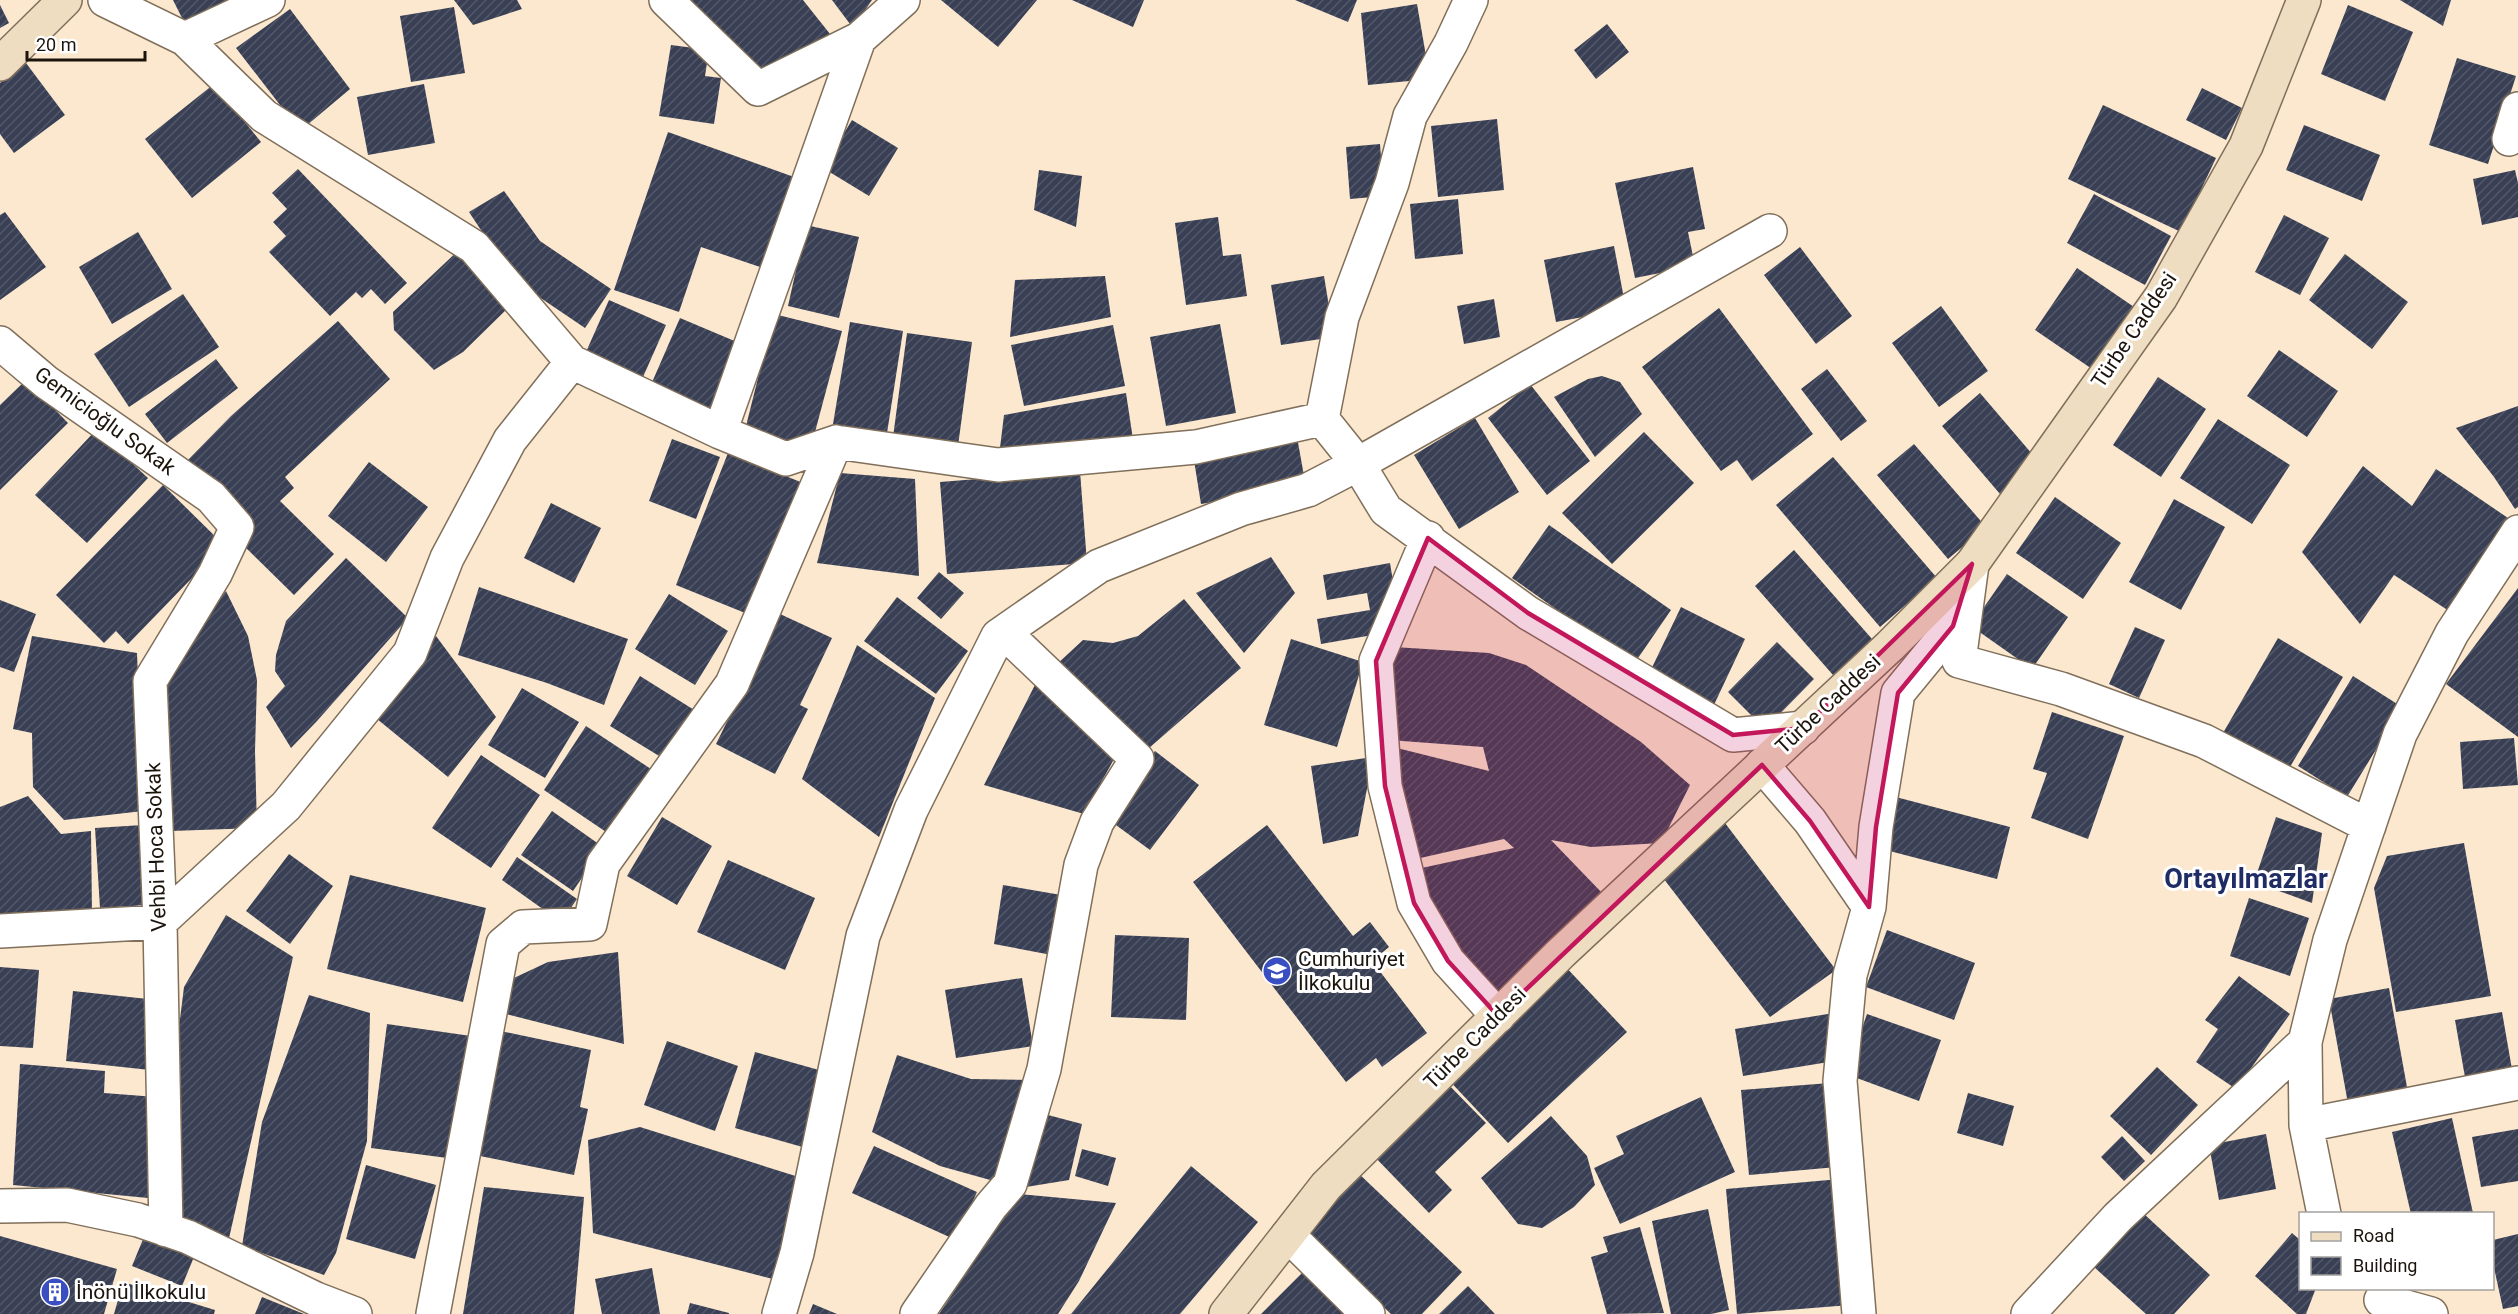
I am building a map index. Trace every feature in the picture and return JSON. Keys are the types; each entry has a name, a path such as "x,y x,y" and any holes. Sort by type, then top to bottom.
{"street":[{"path":"0,64 64,0"},
{"path":"105,0 185,39 264,116 474,247 572,362 720,432 786,459 836,442 998,465 1196,447 1322,419"},
{"path":"185,39 268,0"},
{"path":"666,0 758,89 859,39 903,0"},
{"path":"1471,0 1451,42 1410,116 1392,183 1342,317 1322,419 1358,464 1386,510 1428,538 1528,613 1733,735 1803,728"},
{"name":"Türbe Caddesi","path":"1226,1314 1326,1186 1561,952 1890,646 1972,564 2160,297 2246,146 2304,0"},
{"path":"720,432 859,39"},
{"path":"779,1314 797,1253 863,936 911,810 998,636 1099,566 1241,509 1308,490 1770,231"},
{"name":"Gemicioğlu Sokak","path":"0,343 46,382 211,497"},
{"path":"0,931 160,922 286,806 410,654 447,558 510,440 572,362"},
{"path":"433,1314 503,944 523,927 590,924 603,864 732,684 836,442"},
{"name":"Vehbi Hoca Sokak","path":"166,1230 160,922 150,681 215,574 237,527 211,497"},
{"path":"2324,1212 2306,1125 2305,1042 2330,940 2400,734 2452,633 2518,532"},
{"path":"1428,538 1376,661 1384,786 1414,903 1448,961 1498,1016"},
{"path":"1972,564 1959,661 2061,689 2204,741 2369,826"},
{"path":"1865,1310 1840,1082 1850,975 1869,907 1876,827 1898,693 1953,626 1972,564"},
{"path":"917,1314 991,1206 1010,1184 1044,1068 1081,865 1097,822 1137,759 1004,632"},
{"path":"1762,765 1810,821 1869,907"},
{"path":"2028,1314 2118,1217 2305,1042"},
{"path":"2306,1125 2518,1083"},
{"path":"0,1206 67,1205 138,1220 188,1237 316,1299 355,1314"},
{"path":"1288,1235 1368,1314"},
{"path":"2374,1301 2431,1314"}],"highlighted area":[{"path":"1428,538 1528,613 1733,735 1803,728 1972,564 1953,626 1898,693 1876,827 1869,907 1810,821 1762,765 1498,1016 1448,961 1414,903 1385,786 1376,661"}],"building":[{"path":"173,0 238,0 186,26"},
{"path":"454,0 517,0 522,9 473,25"},
{"path":"679,0 803,0 830,34 755,80"},
{"path":"832,0 872,0 853,28"},
{"path":"941,0 1037,0 998,47"},
{"path":"1072,0 1144,0 1133,27"},
{"path":"1295,0 1357,0 1348,22"},
{"path":"2400,0 2451,0 2443,26"},
{"path":"1417,4 1426,56 1409,81 1368,85 1361,13"},
{"path":"0,5 9,23 0,28"},
{"path":"2348,5 2413,32 2385,101 2321,74"},
{"path":"454,7 465,73 411,82 400,16"},
{"path":"290,9 350,89 300,131 236,48"},
{"path":"1607,24 1629,52 1596,79 1574,50"},
{"path":"671,45 709,50 705,76 721,78 714,124 659,116"},
{"path":"2457,58 2516,76 2488,164 2429,145"},
{"path":"26,63 65,115 14,153 0,134 0,83"},
{"path":"214,84 261,142 192,198 145,139"},
{"path":"424,84 435,143 368,155 357,97"},
{"path":"2202,88 2242,108 2226,140 2186,120"},
{"path":"2103,105 2216,158 2181,232 2068,179"},
{"path":"1497,119 1504,190 1438,197 1431,126"},
{"path":"852,120 898,148 869,196 823,168"},
{"path":"2304,125 2380,155 2362,201 2286,170"},
{"path":"668,132 794,177 763,268 701,247 679,312 614,290"},
{"path":"1380,144 1384,196 1350,199 1346,147"},
{"path":"1693,167 1705,229 1688,232 1695,266 1635,278 1615,183"},
{"path":"298,169 407,283 385,304 371,289 362,298 356,292 330,316 269,252 286,236 273,222 287,209 272,193"},
{"path":"1039,170 1082,176 1076,227 1034,210"},
{"path":"2515,170 2518,183 2518,217 2482,225 2473,179"},
{"path":"504,191 540,241 611,289 585,328 514,280 469,212"},
{"path":"2094,194 2171,236 2145,285 2067,243"},
{"path":"1458,199 1463,254 1415,259 1410,204"},
{"path":"5,212 46,267 0,300 0,215"},
{"path":"2284,215 2329,238 2300,295 2255,272"},
{"path":"1218,217 1223,256 1241,254 1247,296 1186,305 1175,223"},
{"path":"806,225 859,237 839,318 788,306"},
{"path":"138,232 172,289 112,324 79,267"},
{"path":"1614,246 1626,309 1556,322 1544,260"},
{"path":"462,247 514,302 463,352 434,370 394,330 393,312"},
{"path":"1800,247 1852,316 1816,344 1764,275"},
{"path":"2345,254 2408,302 2372,349 2309,300"},
{"path":"2077,268 2137,309 2095,371 2035,330"},
{"path":"1105,276 1111,317 1010,337 1015,280"},
{"path":"1324,276 1334,337 1281,345 1271,285"},
{"path":"183,294 219,347 129,407 94,354"},
{"path":"1494,299 1500,337 1464,344 1457,306"},
{"path":"609,300 666,325 643,377 586,352"},
{"path":"1941,306 1988,371 1939,407 1892,343"},
{"path":"1719,308 1813,434 1752,481 1737,460 1721,471 1642,367"},
{"path":"774,314 842,331 811,447 745,430"},
{"path":"680,318 744,345 715,414 650,387"},
{"path":"338,321 390,379 285,477 294,488 280,501 334,554 294,595 240,542 185,463 231,416"},
{"path":"850,322 903,331 887,433 833,424"},
{"path":"1220,324 1236,413 1166,426 1150,337"},
{"path":"1113,325 1125,386 1024,406 1011,345"},
{"path":"907,333 972,342 958,446 893,437"},
{"path":"2279,350 2338,391 2307,437 2247,396"},
{"path":"216,359 238,388 167,443 145,414"},
{"path":"1827,369 1867,421 1841,441 1801,389"},
{"path":"1602,376 1620,382 1642,414 1595,457 1554,397 1588,379"},
{"path":"2158,377 2206,409 2161,477 2113,445"},
{"path":"26,380 68,423 0,490 0,405"},
{"path":"1530,384 1590,461 1547,495 1488,418"},
{"path":"1126,393 1134,446 999,456 1004,415"},
{"path":"1980,393 2038,461 2000,494 1942,426"},
{"path":"2518,406 2518,507 2515,509 2494,477 2456,428"},
{"path":"1475,418 1519,492 1459,529 1414,455"},
{"path":"2218,419 2290,465 2252,524 2180,478"},
{"path":"96,430 148,478 87,543 35,495"},
{"path":"1644,432 1694,483 1612,564 1562,513"},
{"path":"1297,437 1306,487 1201,504 1193,454"},
{"path":"672,439 720,457 696,519 649,501"},
{"path":"1914,444 1986,527 1948,559 1877,475"},
{"path":"728,453 808,485 755,617 676,585"},
{"path":"1833,457 1937,578 1880,627 1776,505"},
{"path":"369,462 428,507 386,562 328,516"},
{"path":"2363,466 2412,506 2436,469 2508,518 2449,611 2394,575 2360,624 2302,552"},
{"path":"1080,471 1087,563 947,574 940,482"},
{"path":"840,473 915,479 919,576 817,563"},
{"path":"163,485 224,545 128,644 116,631 104,643 56,595"},
{"path":"2055,497 2121,543 2083,599 2016,553"},
{"path":"2174,499 2225,527 2181,610 2129,582"},
{"path":"551,503 601,528 574,583 524,558"},
{"path":"1549,525 1671,610 1634,664 1512,578"},
{"path":"1794,550 1872,639 1833,675 1755,586"},
{"path":"1271,557 1295,593 1244,653 1196,593"},
{"path":"346,558 408,618 291,748 266,707 285,686 275,671 276,655 286,621"},
{"path":"1390,563 1397,606 1379,608 1384,633 1321,644 1317,619 1370,610 1367,593 1327,600 1323,575"},
{"path":"939,572 964,593 941,619 917,598"},
{"path":"2007,574 2068,617 2032,669 1971,626"},
{"path":"479,587 628,639 604,705 547,683 458,655"},
{"path":"2518,588 2518,737 2446,684"},
{"path":"226,591 248,636 257,680 255,751 257,828 171,831 157,682 177,648"},
{"path":"669,594 728,631 695,685 635,649"},
{"path":"897,597 968,651 936,694 864,641"},
{"path":"1184,599 1241,668 1141,755 1055,666 1083,640 1113,643 1138,636"},
{"path":"0,600 36,614 14,672 0,667"},
{"path":"1681,607 1745,639 1712,709 1647,678"},
{"path":"780,614 832,638 800,705 808,709 775,774 716,744"},
{"path":"2135,627 2165,640 2139,698 2109,684"},
{"path":"32,636 137,653 143,811 64,820 33,787 32,733 13,729"},
{"path":"436,636 496,717 448,777 371,714"},
{"path":"2278,638 2343,677 2287,772 2223,733"},
{"path":"1291,639 1363,662 1337,747 1264,725"},
{"path":"1777,642 1814,679 1765,729 1728,692"},
{"path":"857,645 935,698 879,837 802,779"},
{"path":"1394,647 1489,653 1526,665 1641,742 1690,785 1661,843 1591,847 1551,840 1604,895 1498,998 1458,954 1435,917 1417,869 1514,848 1504,839 1416,859 1389,746 1489,771 1483,747 1389,740"},
{"path":"640,676 699,713 669,762 610,726"},
{"path":"2353,676 2402,707 2347,797 2298,766"},
{"path":"1037,681 1120,748 1084,814 984,785"},
{"path":"522,688 579,722 545,778 488,745"},
{"path":"2052,712 2124,736 2088,839 2031,818 2047,773 2033,769"},
{"path":"586,726 657,773 615,838 544,790"},
{"path":"2514,738 2518,785 2463,789 2460,742"},
{"path":"1155,751 1199,785 1150,850 1105,817"},
{"path":"481,755 540,795 491,868 432,828"},
{"path":"1373,757 1358,836 1323,844 1311,766"},
{"path":"28,796 61,834 91,831 92,914 0,920 0,807"},
{"path":"1892,796 2010,827 1997,879 1878,848"},
{"path":"552,811 603,847 573,891 521,855"},
{"path":"662,817 712,846 677,905 627,876"},
{"path":"2276,817 2322,833 2312,903 2254,882"},
{"path":"1725,823 1836,970 1770,1017 1660,874"},
{"path":"143,825 147,905 100,908 95,828"},
{"path":"1267,825 1353,936 1370,922 1389,947 1372,961 1427,1033 1382,1067 1376,1058 1346,1082 1193,882"},
{"path":"2464,843 2491,996 2396,1012 2374,888 2387,856"},
{"path":"289,854 333,886 290,944 246,911"},
{"path":"517,857 577,899 561,922 502,880"},
{"path":"728,860 815,898 785,970 697,932"},
{"path":"350,875 486,908 463,1002 327,969"},
{"path":"1003,885 1067,896 1057,956 994,944"},
{"path":"2249,898 2309,918 2290,976 2230,956"},
{"path":"226,915 293,957 227,1247 176,1228 173,1075 184,987"},
{"path":"1887,930 1975,963 1954,1020 1866,987"},
{"path":"1115,935 1189,938 1186,1020 1111,1017"},
{"path":"618,952 624,1044 502,1013 503,983 548,962"},
{"path":"1562,963 1627,1032 1508,1143 1444,1075"},
{"path":"0,967 39,970 33,1048 0,1046"},
{"path":"2239,976 2290,1014 2236,1089 2196,1062 2218,1029 2205,1020"},
{"path":"1022,978 1033,1046 956,1058 945,990"},
{"path":"2389,988 2409,1098 2349,1109 2329,999"},
{"path":"73,991 157,1000 150,1070 66,1061"},
{"path":"309,995 370,1013 367,1141 336,1253 324,1275 242,1246 262,1122"},
{"path":"2502,1012 2513,1075 2466,1083 2455,1020"},
{"path":"1834,1013 1841,1060 1743,1076 1735,1029"},
{"path":"1867,1014 1941,1040 1919,1101 1846,1074"},
{"path":"387,1024 471,1036 455,1159 371,1148"},
{"path":"496,1030 591,1050 580,1107 588,1109 574,1175 470,1154"},
{"path":"667,1041 738,1066 715,1131 644,1105"},
{"path":"755,1052 826,1072 806,1148 735,1128"},
{"path":"897,1055 971,1079 1034,1080 1001,1183 940,1166 872,1132"},
{"path":"20,1064 105,1071 104,1093 156,1097 148,1198 13,1185"},
{"path":"2157,1067 2198,1105 2151,1155 2110,1116"},
{"path":"1444,1080 1486,1123 1435,1172 1452,1190 1429,1213 1370,1152"},
{"path":"1830,1083 1837,1167 1749,1175 1741,1090"},
{"path":"1968,1093 2014,1106 2003,1146 1957,1133"},
{"path":"1701,1097 1735,1172 1620,1224 1594,1168 1624,1154 1616,1136"},
{"path":"1048,1115 1082,1124 1069,1180 1026,1187"},
{"path":"1551,1116 1587,1156 1595,1185 1574,1207 1542,1228 1518,1224 1481,1178"},
{"path":"2452,1118 2473,1212 2411,1212 2392,1132"},
{"path":"640,1127 805,1179 777,1280 593,1233 588,1140"},
{"path":"2518,1129 2518,1181 2481,1187 2472,1137"},
{"path":"2266,1134 2276,1189 2219,1200 2209,1145"},
{"path":"2122,1136 2145,1161 2124,1181 2101,1157"},
{"path":"874,1146 977,1192 956,1240 852,1193"},
{"path":"1082,1149 1116,1158 1108,1186 1075,1176"},
{"path":"366,1165 436,1185 415,1259 346,1239"},
{"path":"1191,1166 1258,1222 1180,1314 1071,1314"},
{"path":"1355,1170 1462,1272 1422,1314 1391,1314 1301,1228"},
{"path":"1840,1179 1850,1305 1737,1314 1726,1189"},
{"path":"484,1187 584,1197 574,1314 463,1314"},
{"path":"1019,1194 1116,1203 1079,1281 1058,1314 939,1314"},
{"path":"1708,1209 1729,1310 1711,1314 1671,1314 1652,1221"},
{"path":"2143,1213 2210,1275 2174,1314 2146,1314 2094,1267"},
{"path":"1640,1227 1664,1313 1607,1314 1591,1257 1608,1252 1603,1237"},
{"path":"146,1232 196,1252 182,1286 132,1266"},
{"path":"2292,1233 2299,1239 2299,1290 2315,1290 2306,1314 2297,1314 2255,1276"},
{"path":"2518,1234 2518,1306 2503,1309 2494,1268 2494,1240"},
{"name":"İnönü İlkokulu","path":"0,1236 117,1269 104,1314 0,1314"},
{"path":"1308,1267 1355,1314 1261,1314"},
{"path":"652,1268 660,1314 602,1314 595,1279"},
{"path":"123,1282 215,1310 214,1314 114,1314"},
{"path":"1468,1286 1495,1314 1439,1314"},
{"path":"262,1297 304,1314 255,1314"},
{"path":"690,1303 729,1313 729,1314 687,1314"},
{"path":"813,1304 837,1314 809,1314"}],"place":[{"name":"Cumhuriyet İlkokulu","path":"1277,971"},
{"name":"İnönü İlkokulu","path":"55,1292"}],"district":[{"name":"Ortayılmazlar","path":"2246,879"}]}
